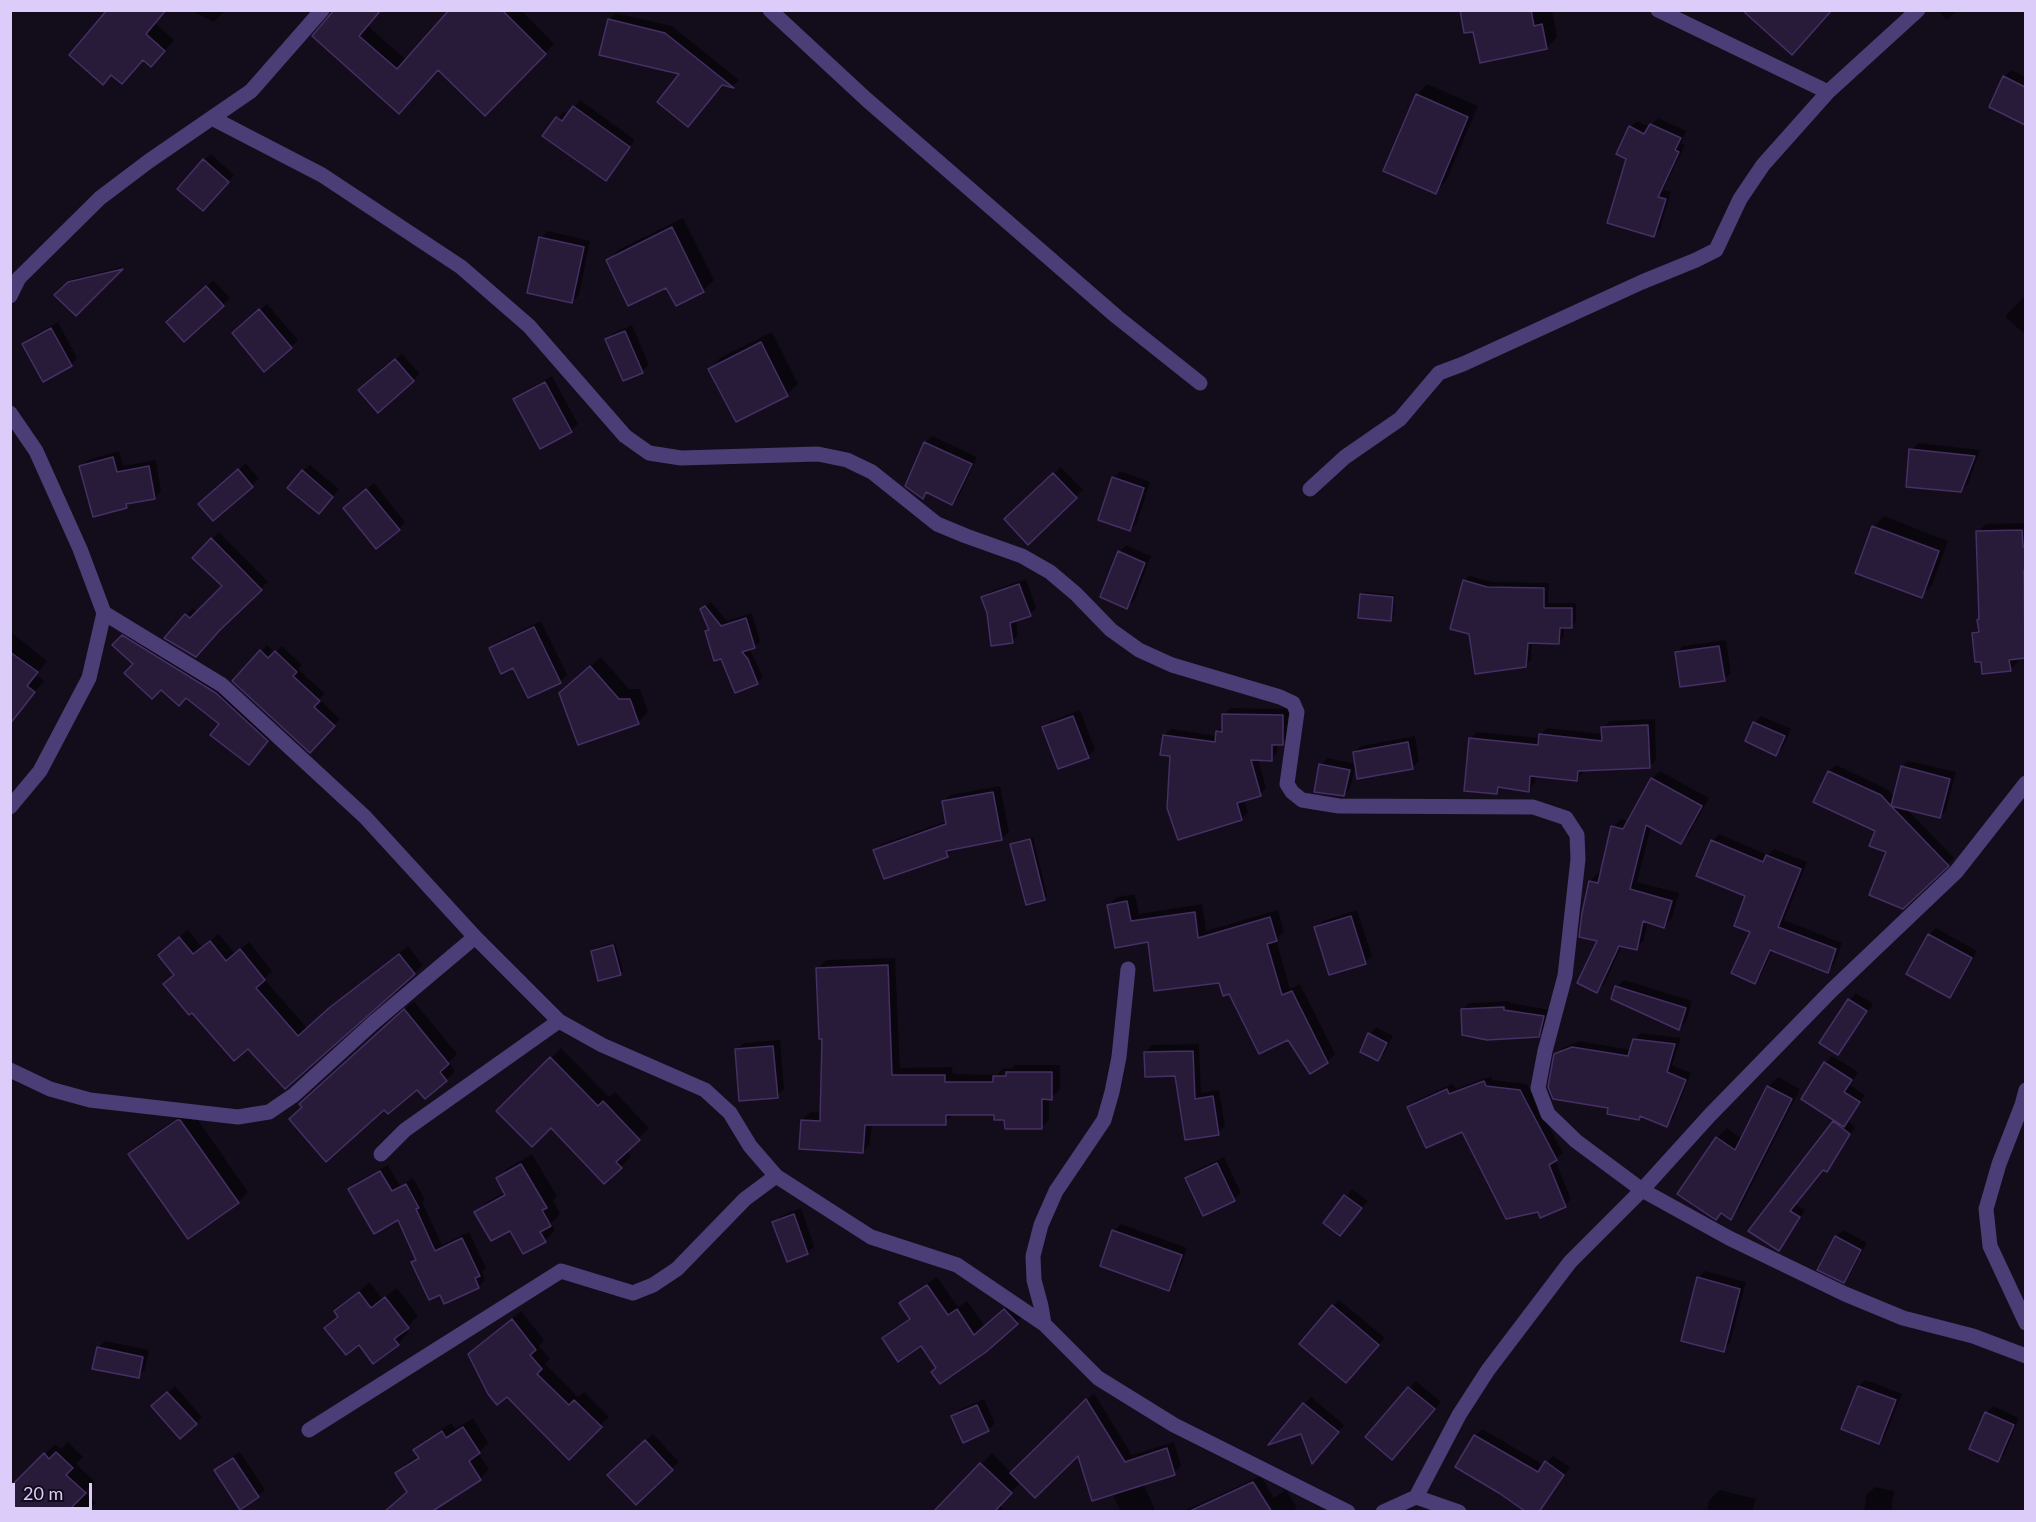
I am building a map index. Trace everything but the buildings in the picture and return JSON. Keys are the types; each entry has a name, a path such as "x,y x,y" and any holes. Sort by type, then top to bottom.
{"street":[{"path":"10,296 19,278 100,198 149,161 251,91 322,10"},
{"path":"770,10 866,99 1072,278 1200,383"},
{"path":"1658,10 1828,92"},
{"path":"1310,489 1345,457 1400,419 1439,373 1716,250 1740,199 1763,165 1828,92 1918,10"},
{"path":"213,118 322,175 461,267 529,326 626,436 650,453 681,458 818,454 847,460 872,472 937,524 1022,556 1050,572 1076,594 1111,630 1139,650 1172,665 1280,697 1293,704 1297,712 1287,784 1292,792 1302,800 1339,806 1533,807 1566,818 1577,836 1578,859 1565,976 1545,1051 1538,1088 1548,1114 1576,1141 1642,1190 1729,1238 1845,1294 1903,1318 1973,1336 2025,1356"},
{"path":"10,413 36,451 80,549 104,613 89,678 40,771 10,807"},
{"path":"104,613 222,685 365,817 475,937 559,1021 602,1045 705,1090 730,1113 750,1146 776,1176 871,1237 957,1265 1044,1324 1098,1378 1174,1425 1348,1512"},
{"path":"1383,1512 1416,1497 1459,1415 1488,1370 1570,1262 1642,1190 1710,1115 1831,991 1956,872 2025,783"},
{"path":"10,1070 50,1089 90,1100 238,1118 269,1112 294,1095 373,1023 475,937"},
{"path":"1044,1324 1034,1280 1033,1256 1041,1225 1056,1191 1104,1120 1119,1057 1128,969"},
{"path":"381,1154 405,1130 559,1021"},
{"path":"2025,1090 2022,1106 1999,1164 1986,1209 1990,1246 2025,1323"},
{"path":"309,1430 561,1271 633,1293 653,1286 677,1269 745,1199 776,1176"},
{"path":"1416,1497 1459,1512"}]}
